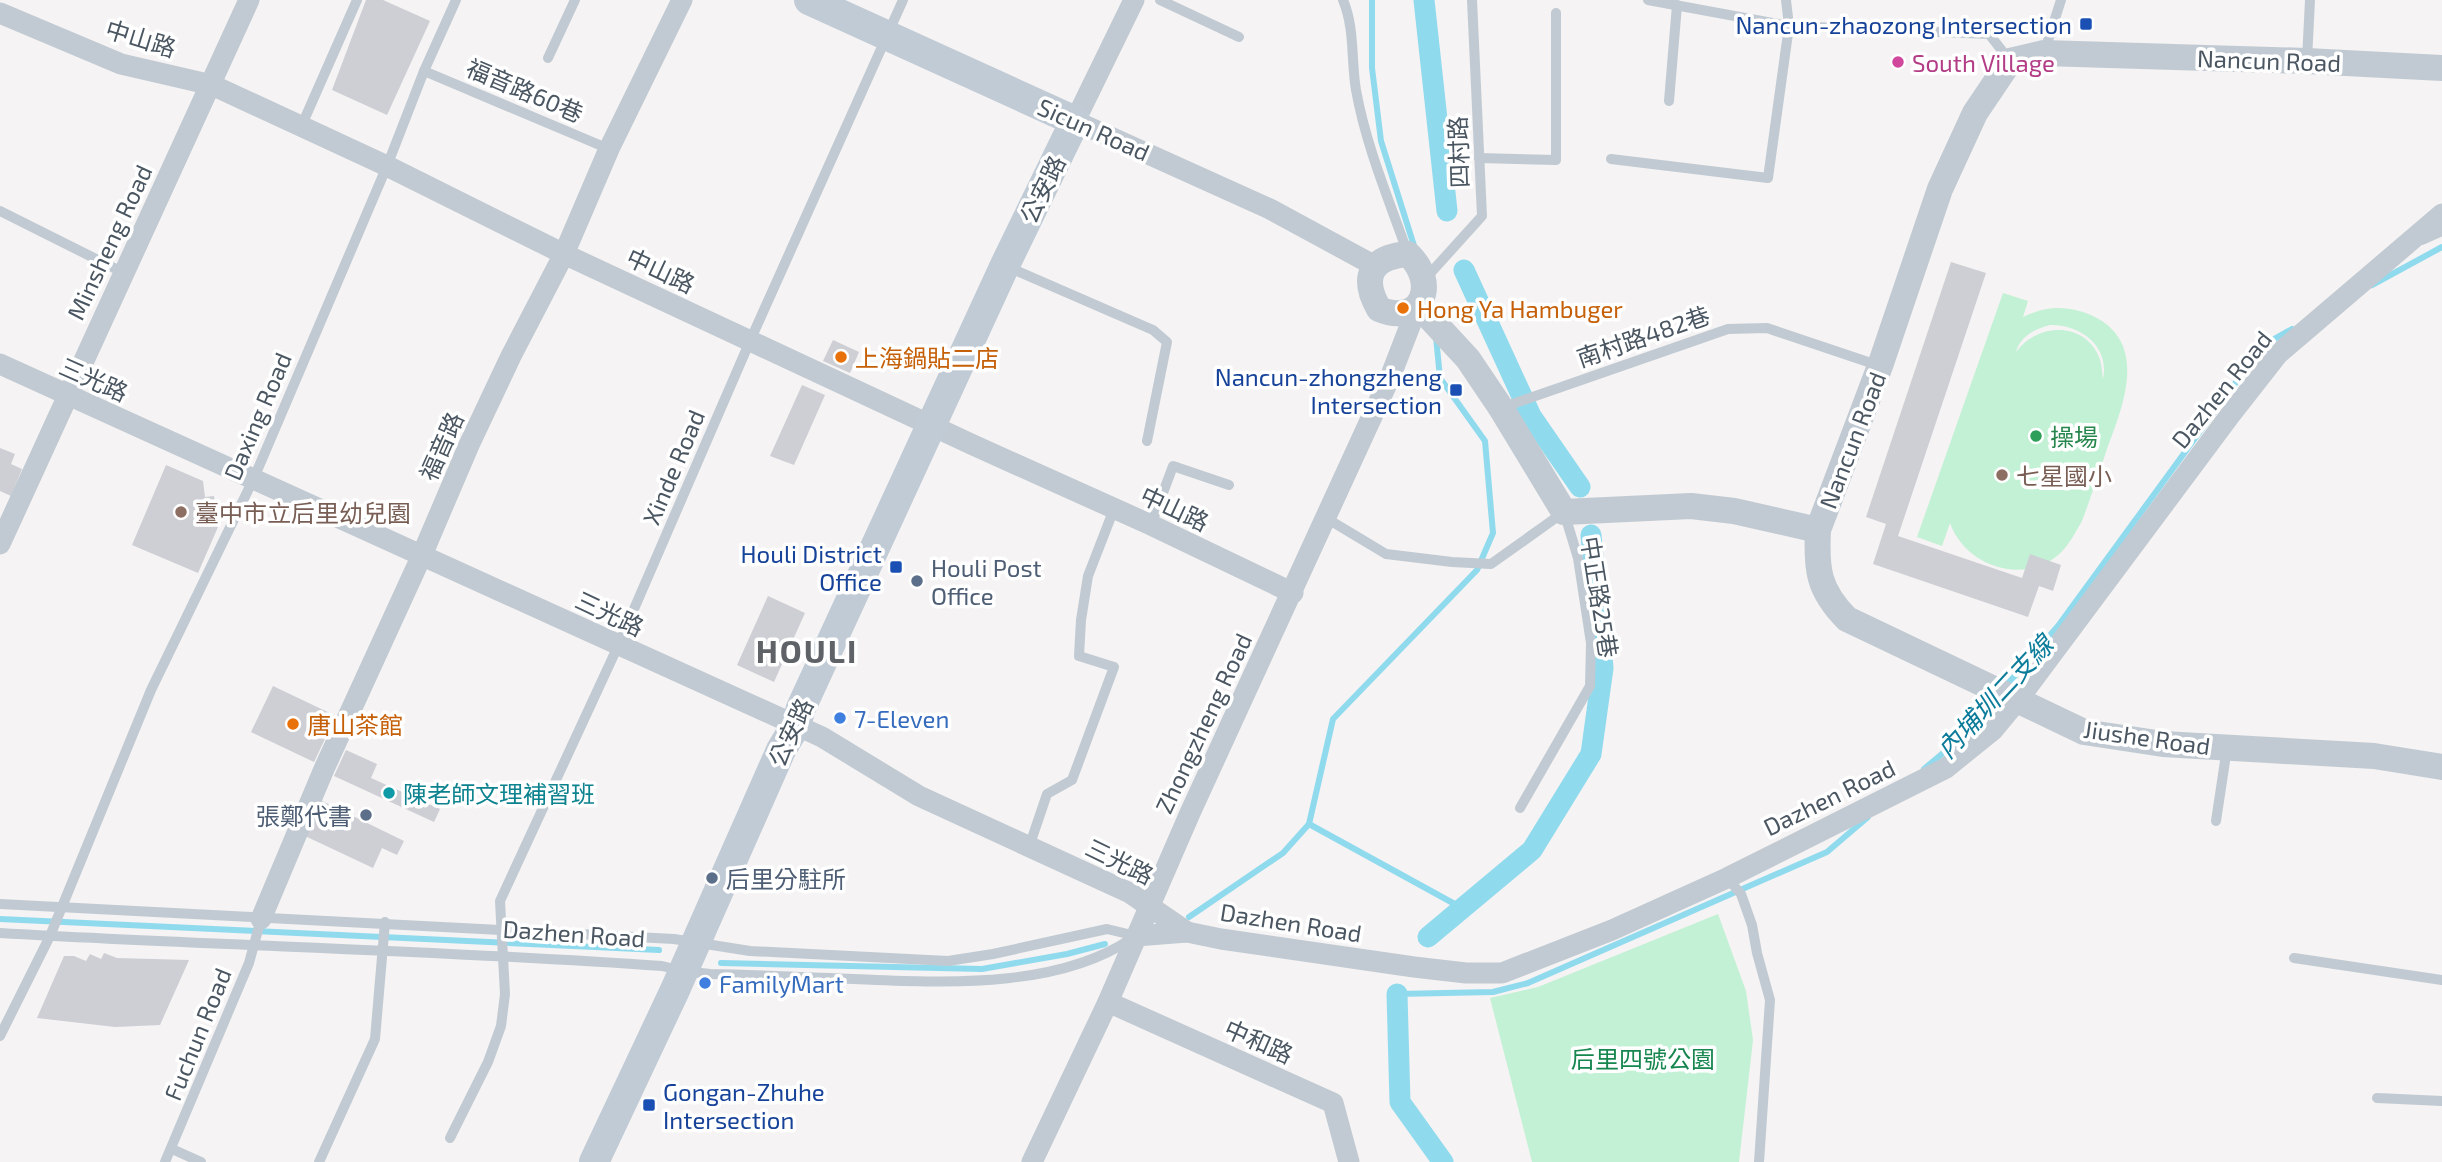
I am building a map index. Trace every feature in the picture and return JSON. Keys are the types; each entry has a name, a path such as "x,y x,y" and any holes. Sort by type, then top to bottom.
{"main road":[{"name":"Sicun Road","path":"809,0 1075,121"},
{"name":"公安路","path":"594,1162 1005,265 1075,121"}],"street":[{"name":"Minsheng Road","path":"0,544 250,0"},
{"name":"福音路","path":"261,919 324,769 469,445 564,254 609,149 682,0"},
{"name":"公安路","path":"1075,121 1134,0"},
{"name":"中山路","path":"4,12 121,64 212,85 387,166 564,254 1293,593"},
{"name":"Nancun Road","path":"1564,512 1690,506 1734,511 1818,530 1880,366 1940,189 1975,113 2010,61 2044,53 2442,68"},
{"name":"Sicun Road","path":"1075,121 1258,203 1375,266"},
{"name":"Dazhen Road","path":"1136,936 1187,932 1221,940 1414,967 1466,973 1502,973 1612,930 1727,878 1947,768 1993,730 2017,701 2278,354 2442,214"},
{"path":"1421,292 1405,312 1378,309 1370,285 1371,273 1375,266 1388,257 1408,254 1421,267 1421,292 1468,359 1507,407 1564,512"},
{"name":"Zhongzheng Road","path":"1032,1162 1108,1002 1149,904 1391,375 1421,292"},
{"name":"三光路","path":"0,364 796,725 821,737 919,796 1149,904 1187,932"},
{"name":"Jiushe Road","path":"1818,530 1817,562 1822,585 1832,604 1847,619 2084,732 2163,744 2374,756 2442,767"},
{"name":"中和路","path":"1108,1002 1333,1103 1349,1162"}],"lane":[{"path":"301,127 357,0"},
{"name":"Daxing Road","path":"0,1036 50,936 151,690 254,478 456,0"},
{"path":"548,58 575,0"},
{"name":"Xinde Road","path":"450,1138 488,1062 500,1026 505,994 500,901 618,646 750,341 904,0"},
{"path":"1160,0 1239,37"},
{"path":"1343,0 1349,12 1356,89 1370,144 1408,254"},
{"name":"四村路","path":"1421,292 1482,216 1472,0"},
{"path":"1648,0 1789,26 1989,34 2010,61"},
{"path":"1611,159 1768,178 1789,26 1786,0"},
{"path":"2044,53 2061,0"},
{"path":"2307,61 2310,0"},
{"path":"1669,101 1678,5"},
{"path":"1479,158 1556,160 1556,13"},
{"name":"福音路60巷","path":"424,71 609,149"},
{"path":"0,211 124,273"},
{"path":"2394,254 2442,231"},
{"path":"1005,265 1153,330 1167,342 1147,441"},
{"name":"南村路482巷","path":"1507,407 1728,328 1767,328 1880,366"},
{"path":"1151,525 1173,466 1229,485"},
{"path":"1029,847 1047,794 1072,780 1114,667 1079,656 1088,576 1114,509"},
{"name":"中正路25巷","path":"1326,518 1386,554 1491,564 1564,512 1578,558 1591,643 1590,686 1520,808"},
{"path":"2216,821 2227,748"},
{"path":"1727,878 1741,894 1752,925 1770,1000 1759,1162"},
{"name":"Dazhen Road","path":"0,904 674,939 750,951 948,961 1107,929 1136,936"},
{"name":"Fuchun Road","path":"165,1162 249,962 261,919"},
{"path":"319,1162 375,1039 385,922"},
{"name":"Dazhen Road","path":"0,933 254,946 504,954 662,966 683,971 961,983 1044,973 1111,953 1136,936"},
{"path":"2294,958 2442,980"},
{"path":"2377,1098 2442,1101"},
{"path":"172,1149 201,1162"}],"green space":[{"path":"2003,293 2028,301 2023,317 2048,309 2065,308 2091,315 2109,327 2121,341 2126,358 2125,394 2082,521 2061,552 2042,565 2011,569 1981,560 1957,538 1950,523 1942,546 1917,537","holes":["2050,325 2082,333 2097,347 2102,356 2103,379 2100,360 2092,345 2072,332 2060,330 2036,335 2016,352 2025,337 2034,331"]},
{"name":"后里四號公園","path":"1718,914 1746,991 1753,1040 1739,1162 1532,1162 1490,998 1538,987"}],"building":[{"path":"366,0 383,0 430,21 387,115 332,90"},
{"path":"1951,262 1986,273 1898,536 2022,578 2030,554 2061,565 2053,591 2039,586 2028,617 1873,564 1886,524 1866,517"},
{"name":"上海鍋貼二店","path":"833,340 859,352 850,373 823,361"},
{"path":"802,385 825,395 794,465 770,456"},
{"path":"0,448 15,454 11,464 22,469 11,496 0,491"},
{"name":"臺中市立后里幼兒園","path":"166,465 203,481 205,497 214,496 218,527 198,573 132,545"},
{"path":"768,596 805,613 774,682 737,665"},
{"name":"唐山茶館","path":"273,686 336,716 314,762 251,732"},
{"name":"陳老師文理補習班","path":"346,750 377,764 371,778 440,809 434,822 334,776"},
{"path":"322,801 404,841 397,855 382,848 373,868 305,836"},
{"path":"104,953 117,958 189,960 160,1025 115,1027 37,1018 64,956 74,956 86,961 90,954 101,959"}],"waterway":[{"path":"1372,0 1372,68 1381,141 1415,249"},
{"path":"1424,0 1447,211"},
{"name":"內埔圳二支線","path":"2372,285 2442,247"},
{"path":"1464,270 1531,416 1580,487"},
{"name":"內埔圳二支線","path":"2005,687 2058,626 2250,363 2267,343 2292,329"},
{"path":"1189,917 1283,853 1309,824 1333,719 1477,570 1493,533 1485,441 1440,378 1436,337"},
{"path":"1428,937 1532,850 1591,754 1603,668 1591,535"},
{"name":"內埔圳二支線","path":"1924,769 1961,738 1996,698"},
{"name":"內埔圳二支線","path":"1397,994 1493,992 1528,983 1827,852 1868,817"},
{"path":"1309,824 1462,908"},
{"path":"0,919 659,950"},
{"path":"721,963 982,969 1067,954 1105,944"},
{"path":"1397,994 1400,1102 1443,1162"}],"place":[{"name":"Nancun-zhaozong Intersection","path":"2086,24"},
{"name":"South Village","path":"1898,62"},
{"name":"Hong Ya Hambuger","path":"1403,308"},
{"name":"上海鍋貼二店","path":"841,357"},
{"name":"Nancun-zhongzheng Intersection","path":"1456,390"},
{"name":"操場","path":"2036,436"},
{"name":"七星國小","path":"2002,475"},
{"name":"臺中市立后里幼兒園","path":"181,512"},
{"name":"Houli District Office","path":"896,567"},
{"name":"Houli Post Office","path":"917,581"},
{"name":"7-Eleven","path":"840,718"},
{"name":"唐山茶館","path":"293,724"},
{"name":"陳老師文理補習班","path":"389,793"},
{"name":"張鄭代書","path":"366,815"},
{"name":"后里分駐所","path":"712,878"},
{"name":"FamilyMart","path":"705,983"},
{"name":"Gongan-Zhuhe Intersection","path":"649,1105"}],"district":[{"name":"HOULI","path":"807,650"}]}
